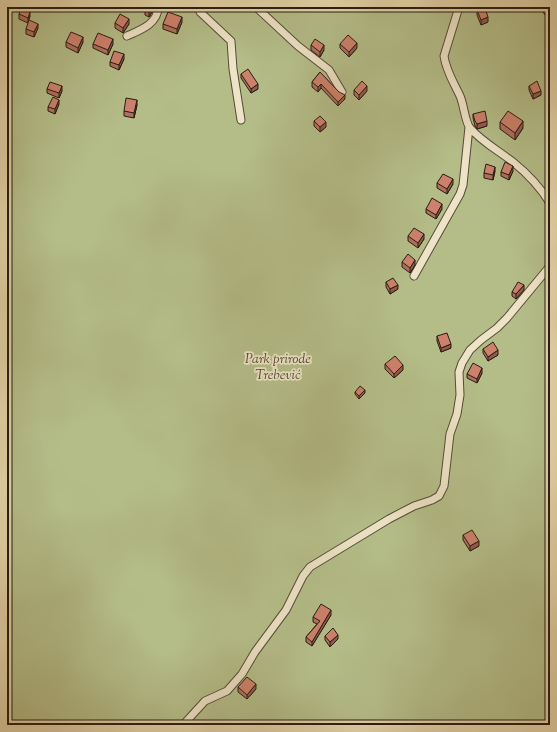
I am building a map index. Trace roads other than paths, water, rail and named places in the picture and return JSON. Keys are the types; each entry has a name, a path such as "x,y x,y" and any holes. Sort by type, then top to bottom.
{"street":[{"path":"127,36 146,28 157,14 158,7"},
{"path":"200,7 200,12 231,41 233,69 241,120"},
{"path":"256,7 298,46 330,70 342,92"},
{"path":"414,276 460,194 463,185 469,127 461,98 445,65 444,56 459,7"},
{"path":"469,127 493,149 531,178 542,190 550,203"},
{"path":"183,725 205,701 227,691 242,674 255,652 286,610 303,576 310,567 389,519 414,506 439,496 444,486 450,434 457,414 460,395 459,372 462,363 470,350 507,318 550,266"}],"park label":[{"name":"Park prirode Trebević","path":"278,366"}]}
